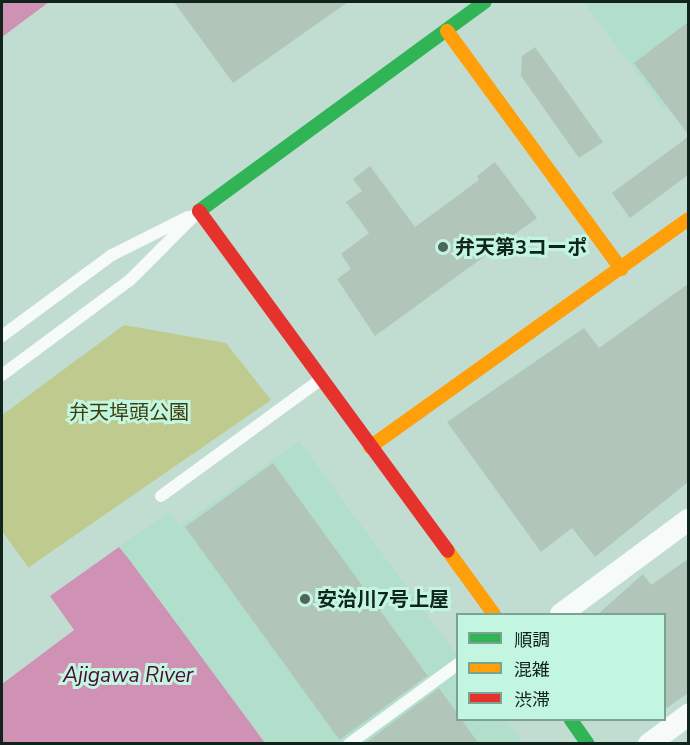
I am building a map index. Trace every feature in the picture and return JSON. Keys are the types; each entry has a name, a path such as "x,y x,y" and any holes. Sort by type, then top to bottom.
{"street":[{"path":"485,2 197,212 493,613"},
{"path":"447,31 621,269"},
{"path":"370,447 688,219"},
{"path":"564,613 688,520"},
{"path":"649,744 688,715"},
{"path":"572,721 588,744"}],"lane":[{"path":"2,336 112,255 197,212"},
{"path":"2,375 130,280 197,212"},
{"path":"161,496 321,379"},
{"path":"350,744 456,665"}],"shaded area":[{"path":"591,2 688,2 688,91 664,109 586,5"},
{"path":"299,441 456,654 456,721 507,721 523,743 265,743 119,547 169,511 180,526"}],"green space":[{"name":"弁天埠頭公園","path":"124,325 226,343 271,400 29,567 31,571 2,531 2,415"}],"water":[{"path":"2,2 49,2 2,37"},
{"name":"Ajigawa River","path":"119,547 265,743 2,743 2,684 74,630 50,596"}],"building":[{"path":"174,2 348,2 233,83"},
{"path":"688,22 688,134 634,63"},
{"path":"535,47 603,142 579,158 521,76 522,56"},
{"path":"688,137 688,175 630,218 612,193"},
{"name":"弁天第3コーポ","path":"495,162 537,218 375,336 337,279 351,269 341,254 369,233 346,202 362,191 353,179 370,166 415,227 479,180 477,176"},
{"path":"688,284 688,482 595,557 572,528 541,552 447,422 584,328 599,348"},
{"name":"安治川7号上屋","path":"273,463 428,676 339,740 185,527"},
{"path":"688,559 688,693 666,709 666,613 599,613 643,574 651,585"},
{"path":"439,688 456,712 456,721 463,721 479,744 364,744"}],"traffic: fast":[{"path":"199,211 485,2"},
{"path":"572,721 588,744"}],"traffic: slow":[{"path":"447,31 621,269"},
{"path":"370,447 688,219"},
{"path":"448,551 493,613"}],"traffic: jam":[{"path":"199,211 448,551"}],"place":[{"name":"弁天第3コーポ","path":"443,247"},
{"name":"安治川7号上屋","path":"305,599"}]}
